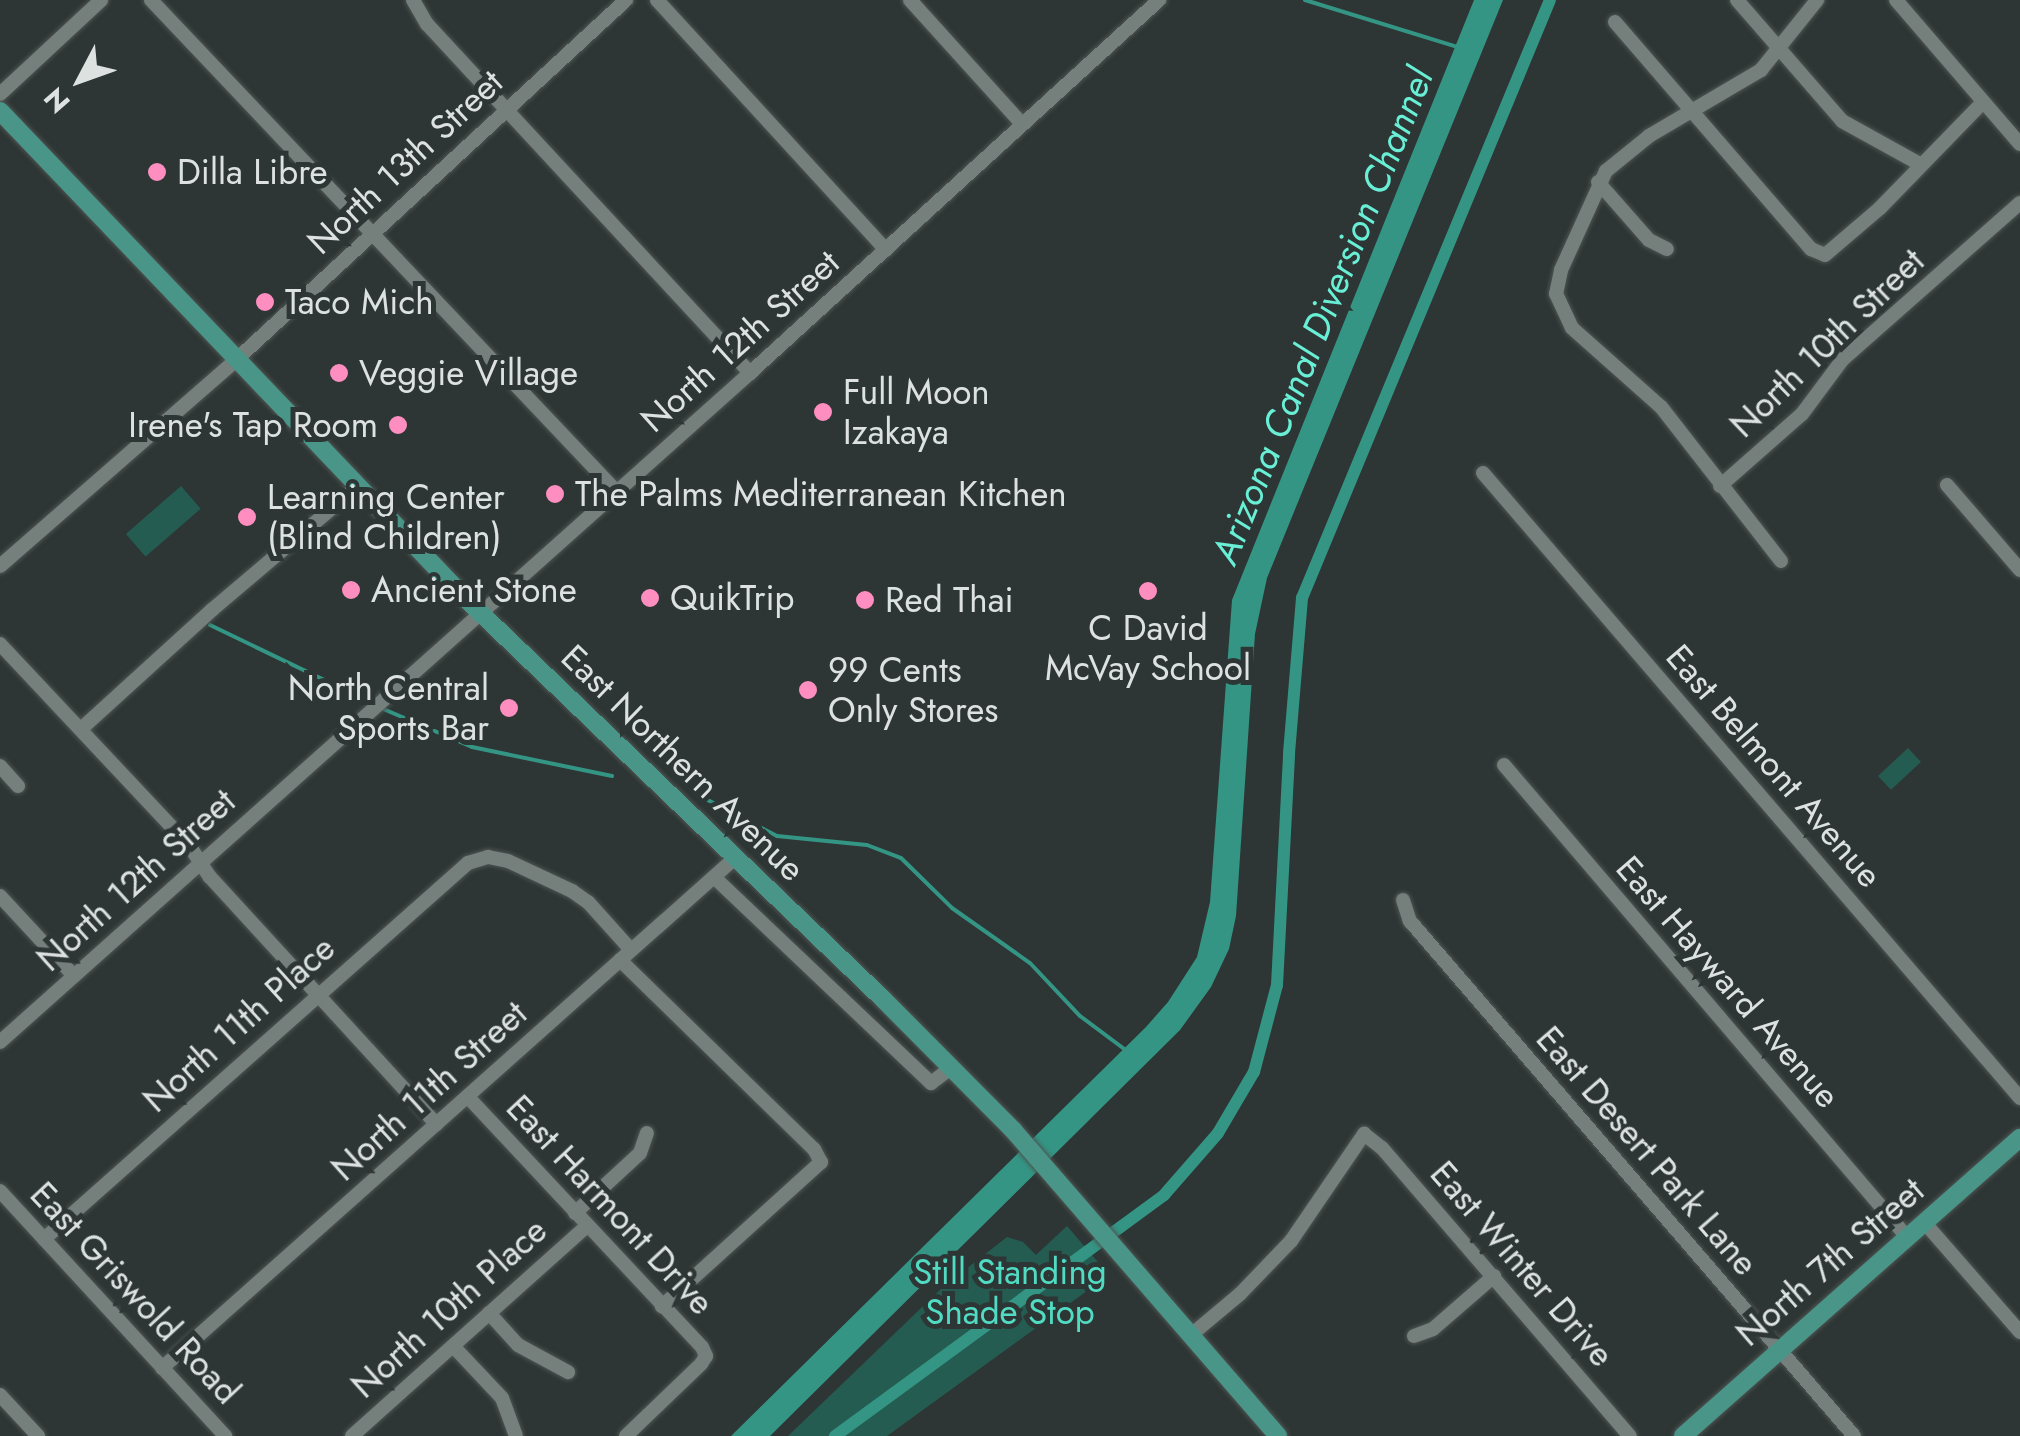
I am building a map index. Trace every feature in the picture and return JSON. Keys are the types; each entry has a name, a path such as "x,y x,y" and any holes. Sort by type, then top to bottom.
{"main road":[{"name":"East Northern Avenue","path":"0,111 481,614 1020,1137 1278,1436"},
{"name":"North 7th Street","path":"1683,1436 2020,1138"}],"street":[{"path":"0,94 101,0"},
{"path":"151,0 617,492"},
{"path":"413,0 419,14 750,373"},
{"name":"North 13th Street","path":"0,566 236,360 626,0"},
{"path":"657,0 886,250"},
{"name":"North 12th Street","path":"0,1042 750,373 1159,0"},
{"path":"1737,0 1842,122 1920,164"},
{"path":"1781,562 1698,452 1640,386 1572,328 1556,294 1560,270 1598,182 1649,136 1762,70 1818,0"},
{"path":"1896,0 2020,144"},
{"path":"913,1 1022,124"},
{"path":"1615,22 1811,249 1825,255 1880,208 1983,102"},
{"path":"1598,182 1650,240 1668,249"},
{"name":"North 10th Street","path":"1720,486 1802,414 1843,359 2020,204"},
{"name":"East Belmont Avenue","path":"1483,474 2020,1098"},
{"path":"1947,485 2020,570"},
{"path":"80,729 213,608 358,486"},
{"path":"2,650 80,729 436,1124"},
{"name":"East Hayward Avenue","path":"1504,765 1907,1237"},
{"path":"0,766 18,786"},
{"name":"North 11th Street","path":"162,1368 735,858"},
{"name":"North 11th Place","path":"44,1239 457,869 478,859 508,861 572,891 588,902 626,955"},
{"name":"East Northern Avenue","path":"714,878 931,1083 952,1067"},
{"path":"0,896 74,976"},
{"name":"East Desert Park Lane","path":"1402,900 1410,921 1854,1436"},
{"path":"626,955 814,1149 821,1162 662,1306"},
{"name":"East Harmont Drive","path":"468,1097 706,1356 626,1436"},
{"name":"North 10th Place","path":"575,1213 640,1153 647,1133"},
{"name":"East Winter Drive","path":"1192,1335 1240,1294 1291,1241 1364,1134 1382,1148 1630,1436"},
{"name":"East Griswold Road","path":"0,1191 225,1436"},
{"path":"1924,1222 2020,1332"},
{"name":"North 10th Place","path":"352,1436 586,1226"},
{"path":"1414,1336 1433,1329 1494,1276"},
{"path":"489,1313 518,1345 568,1372"},
{"path":"453,1346 502,1398 516,1436"},
{"path":"0,1395 38,1436"}],"green space":[{"path":"181,486 201,509 146,557 126,534"},
{"path":"1908,748 1921,762 1891,790 1878,776"},
{"name":"Still Standing Shade Stop","path":"1067,1226 1109,1275 887,1436 788,1436 943,1287 1007,1237 1023,1242 1036,1255"}],"shaded area":[{"path":"1474,0 1503,0 1267,578 1255,634 1236,916 1229,949 1211,987 1180,1030 770,1436 731,1436 1146,1027 1168,1002 1197,957 1210,902 1232,600"}],"waterway":[{"path":"1305,0 1458,47"},
{"path":"835,1436 1164,1195 1218,1133 1254,1072 1277,985 1302,598 1550,0"},
{"path":"210,625 372,703"},
{"path":"381,708 472,747 612,776"},
{"path":"698,795 777,836 867,845 901,858 952,908 1030,963 1080,1016 1127,1051"}],"place":[{"name":"Dilla Libre","path":"157,172"},
{"name":"Taco Mich","path":"265,302"},
{"name":"Veggie Village","path":"339,373"},
{"name":"Full Moon Izakaya","path":"823,412"},
{"name":"Irene's Tap Room","path":"398,425"},
{"name":"The Palms Mediterranean Kitchen","path":"555,494"},
{"name":"Learning Center (Blind Children)","path":"247,517"},
{"name":"Ancient Stone","path":"351,590"},
{"name":"C David McVay School","path":"1148,591"},
{"name":"QuikTrip","path":"650,598"},
{"name":"Red Thai","path":"865,600"},
{"name":"99 Cents Only Stores","path":"808,690"},
{"name":"North Central Sports Bar","path":"509,708"}],"water label":[{"name":"Arizona Canal Diversion Channel","path":"1322,316"}]}
